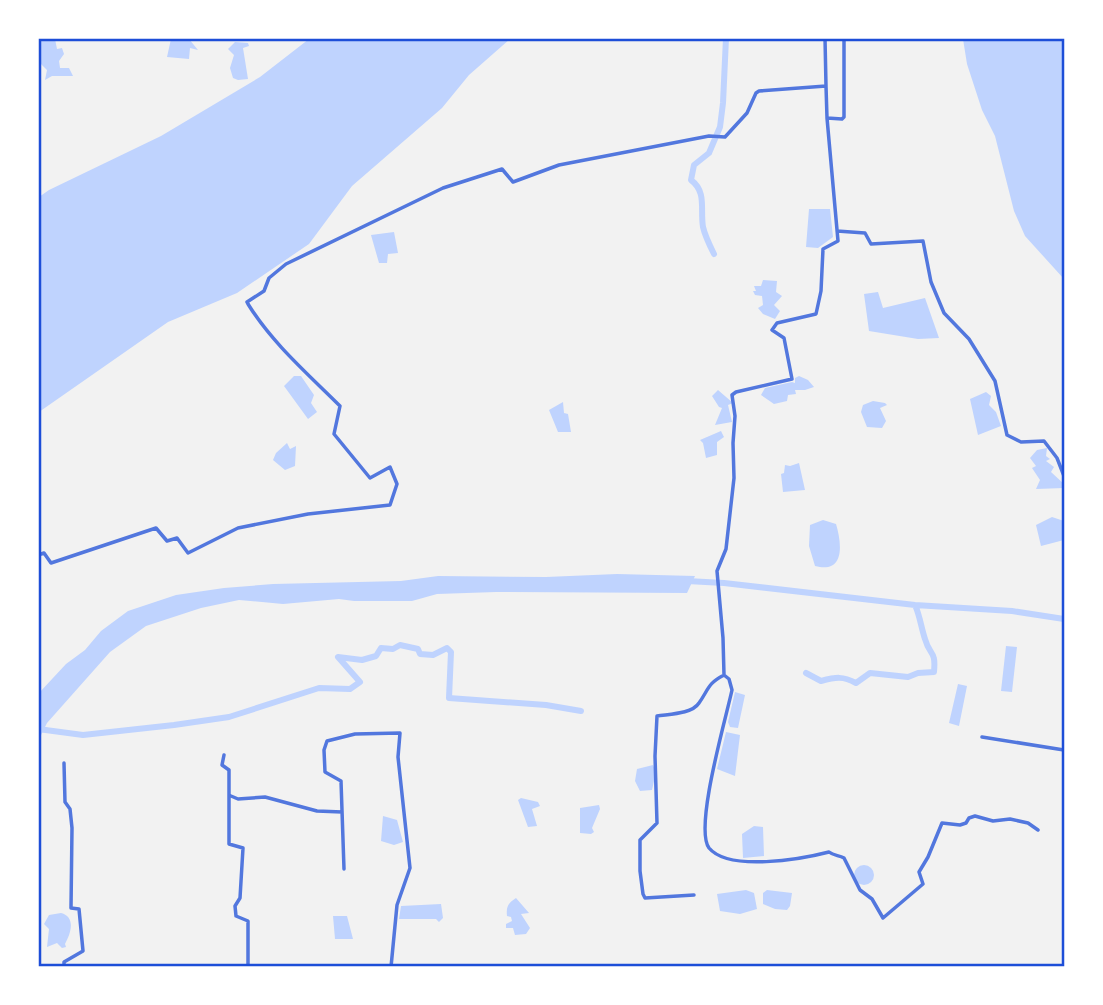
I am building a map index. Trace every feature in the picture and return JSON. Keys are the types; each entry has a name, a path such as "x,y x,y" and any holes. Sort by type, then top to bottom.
{"street":[{"path":"825,38 827,118 838,241 823,249 821,291 816,314 777,323 772,330 784,338 792,379 732,395 735,416 734,478 726,549 717,571 724,675 729,679 732,690 708,793 704,831 709,847 721,856 749,862 809,857 829,852 834,856 839,855 845,858 859,890 872,899 884,918 923,884 919,872 942,823 960,825 975,816 993,821 1010,819 1028,823 1038,830"},
{"path":"827,118 844,117 844,38"},
{"path":"38,555 44,552 51,563 156,528 167,541 177,538 188,552 238,528 308,514 390,505 397,484 390,467 370,478 354,460 334,434 340,406 290,356 257,319 247,302 264,291 269,278 286,264 443,188 502,169 513,181 559,166 709,136 725,137 747,113 759,91 826,86"},
{"path":"836,231 865,233 871,244 923,241 932,282 944,313 969,339 995,381 1007,435 1021,442 1044,441 1057,458 1065,476"},
{"path":"694,895 645,898 639,871 640,840 657,823 657,716 684,712 698,705 710,682 724,675"},
{"path":"344,869 341,781 325,772 324,750 327,739 355,734 400,733 398,757 410,868 397,905 391,967"},
{"path":"982,737 1065,750"},
{"path":"224,755 222,765 229,770 229,844 243,848 240,898 235,906 236,916 248,921 248,967"},
{"path":"64,763 65,802 70,809 72,828 71,908 79,909 83,951 64,961 64,967"},
{"path":"230,796 238,799 265,797 317,811 342,812"}],"water":[{"path":"39,38 55,39 57,49 62,48 64,54 59,61 60,68 69,68 73,76 52,76 45,80 47,70 41,64 39,67"},
{"path":"171,39 189,39 198,50 190,48 189,59 167,57"},
{"path":"309,39 510,39 469,75 442,108 352,186 309,244 237,293 168,322 39,412 39,197 161,136 260,77"},
{"path":"963,39 1064,39 1064,279 1025,236 1014,211 995,136 982,110 967,64"},
{"path":"235,42 248,43 249,46 243,48 248,79 233,78 230,68 234,55 228,49"},
{"path":"809,209 830,209 833,237 818,248 806,247"},
{"path":"394,232 398,253 388,254 387,263 379,263 371,235"},
{"path":"763,280 777,281 776,292 782,296 774,305 780,311 775,319 763,314 758,308 763,305 762,296 755,295 753,291 756,291 754,286 761,286"},
{"path":"878,292 883,308 925,298 939,338 918,339 869,331 864,294"},
{"path":"294,376 301,376 314,395 311,403 317,412 308,419 284,386"},
{"path":"799,376 814,387 795,390 796,394 788,395 787,401 774,404 761,395 765,388 795,383 795,378"},
{"path":"718,390 733,403 728,405 732,422 715,425 722,408 712,396"},
{"path":"986,392 991,396 989,405 996,412 1001,426 978,435 970,399"},
{"path":"873,401 887,405 880,408 886,421 882,428 867,427 861,412 863,405"},
{"path":"563,402 571,432 558,432 549,410"},
{"path":"721,431 724,437 717,442 717,455 706,458 700,440"},
{"path":"287,443 290,449 296,446 295,466 285,470 273,460 276,453"},
{"path":"1047,448 1046,456 1050,459 1046,461 1054,467 1051,472 1064,484 1064,488 1036,489 1040,480 1032,468 1036,466 1030,458 1037,450"},
{"path":"799,463 805,490 783,492 781,474 784,473 785,465"},
{"path":"1052,517 1064,521 1064,540 1041,546 1036,525"},
{"path":"823,520 836,524 840,548 836,562 825,567 815,566 809,546 810,525"},
{"path":"617,574 695,576 687,593 496,592 437,594 412,601 339,599 283,604 239,600 201,608 146,626 110,652 47,723 39,739 39,693 66,664 85,650 101,631 128,611 176,595 273,584 401,581 438,576 546,577"},
{"path":"1006,646 1017,647 1012,692 1001,691"},
{"path":"958,684 967,686 959,726 949,723"},
{"path":"735,692 745,695 738,728 730,727 728,722"},
{"path":"726,732 740,735 735,776 717,769"},
{"path":"653,765 656,772 652,790 640,791 635,781 637,769"},
{"path":"521,798 538,802 540,806 532,809 537,826 528,827 518,800"},
{"path":"599,805 600,809 592,828 594,832 580,833 580,808"},
{"path":"383,816 397,820 403,842 394,845 381,841"},
{"path":"754,826 763,827 764,856 743,858 742,834"},
{"path":"864,865 871,868 874,875 871,882 864,885 857,882 854,875 857,868"},
{"path":"746,890 754,893 757,909 740,914 720,911 717,894"},
{"path":"767,890 792,893 787,910 763,904 763,893"},
{"path":"516,898 529,913 521,914 530,928 526,934 515,935 513,928 506,928 506,924 512,921 511,917 507,916 507,908"},
{"path":"441,904 443,918 439,922 436,919 399,919 401,906"},
{"path":"61,913 69,918 70,922 66,947 62,948 57,943 47,947 49,929 44,924 49,915"},
{"path":"333,916 347,916 353,939 335,939"}],"waterway":[{"path":"714,254 703,227 701,195 691,180 694,165 709,153 720,127 726,38"},
{"path":"687,581 915,605 1012,611 1064,619"},
{"path":"806,673 821,681 839,678 856,683 870,673 908,677 934,672 933,656 915,605"},
{"path":"38,729 83,735 174,725 229,717 319,688 350,689 360,682 338,657 362,660 376,656 381,648 393,649 400,645 418,649 420,654 433,655 447,648 451,652 449,698 546,705 581,711"}]}
